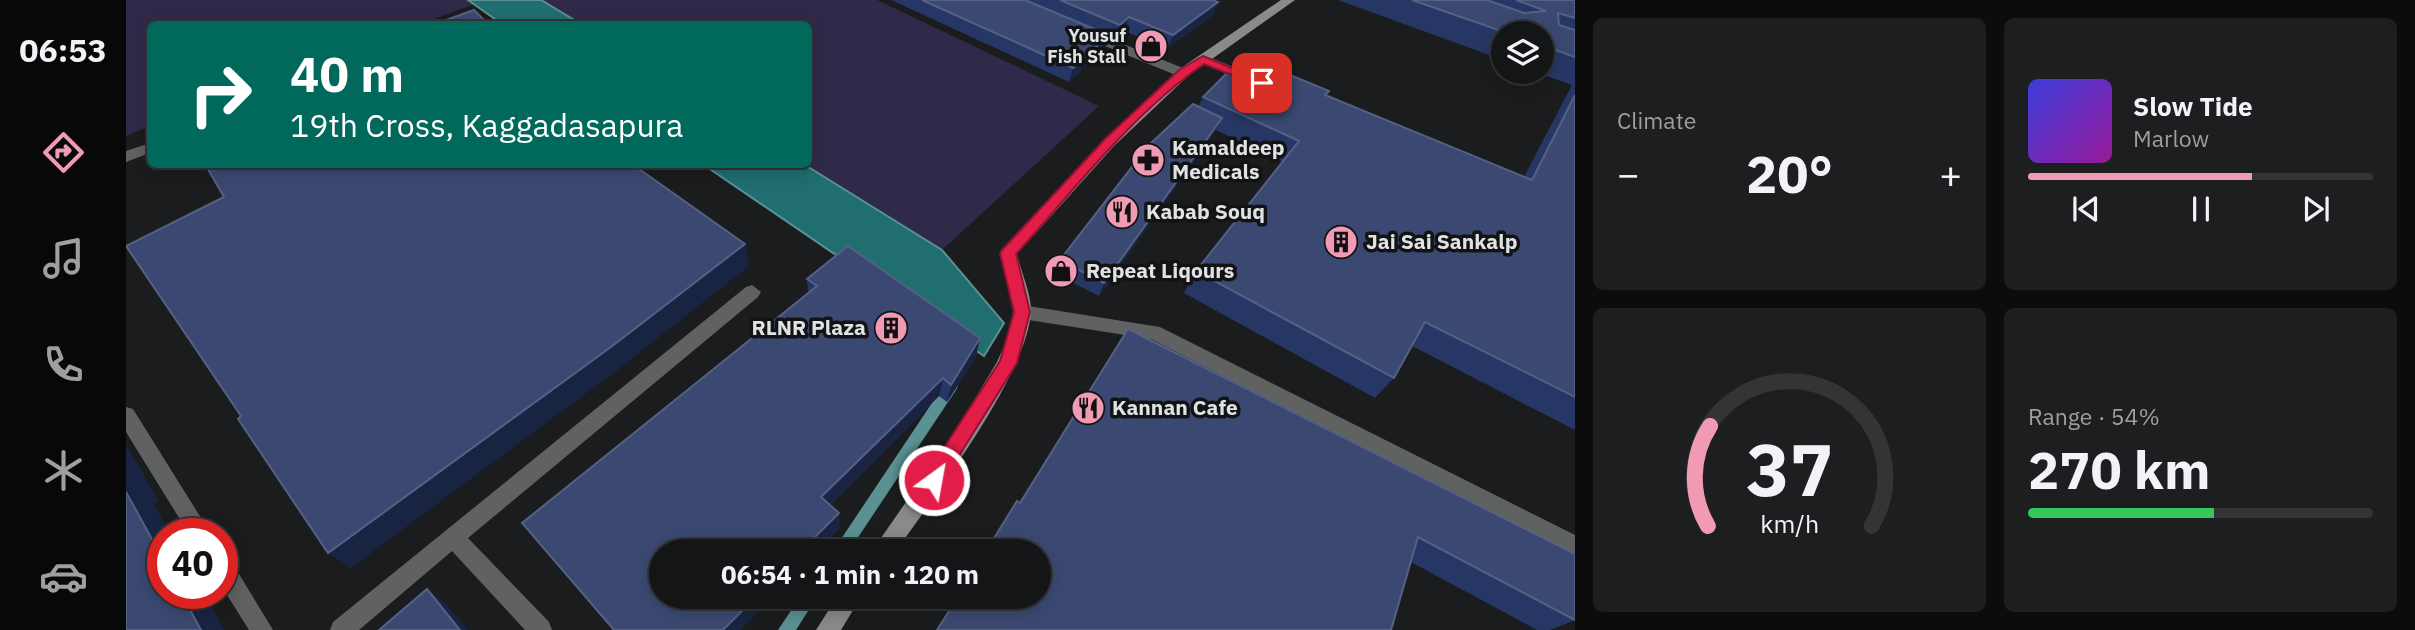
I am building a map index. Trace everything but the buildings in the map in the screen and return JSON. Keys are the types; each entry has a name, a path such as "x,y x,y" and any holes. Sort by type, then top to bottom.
{"street":[{"path":"892,539 934,480 1008,363 1022,312 1008,253 1109,143 1183,73 1289,0"},
{"path":"1073,27 1183,73"},
{"path":"1203,59 1264,83"},
{"path":"126,157 147,149"},
{"path":"341,630 752,292"},
{"path":"1022,312 1154,332 1575,547"},
{"path":"126,415 191,518"},
{"path":"453,537 541,630"},
{"path":"238,592 262,630"},
{"path":"827,630 842,609"}],"shaded area":[{"path":"126,0 468,0 475,4 428,21 147,21 147,127 126,136"},
{"path":"541,0 877,0 1099,106 942,250 810,168 812,168 812,21 576,21"}],"water":[{"path":"468,0 541,0 576,21 498,21"},
{"path":"708,168 810,168 942,250 1004,323 984,356"}],"waterway":[{"path":"848,539 951,386"},
{"path":"786,630 801,609"}],"place":[{"name":"Yousuf Fish Stall","path":"1151,46"},
{"name":"Kamaldeep Medicals","path":"1148,160"},
{"name":"Kabab Souq","path":"1122,212"},
{"name":"Jai Sai Sankalp","path":"1341,242"},
{"name":"Repeat Liqours","path":"1061,271"},
{"name":"RLNR Plaza","path":"891,328"},
{"name":"Kannan Cafe","path":"1088,408"}],"route":[{"path":"934,480 1008,363 1022,312 1008,253 1109,143 1183,73 1203,59 1262,83"}]}
